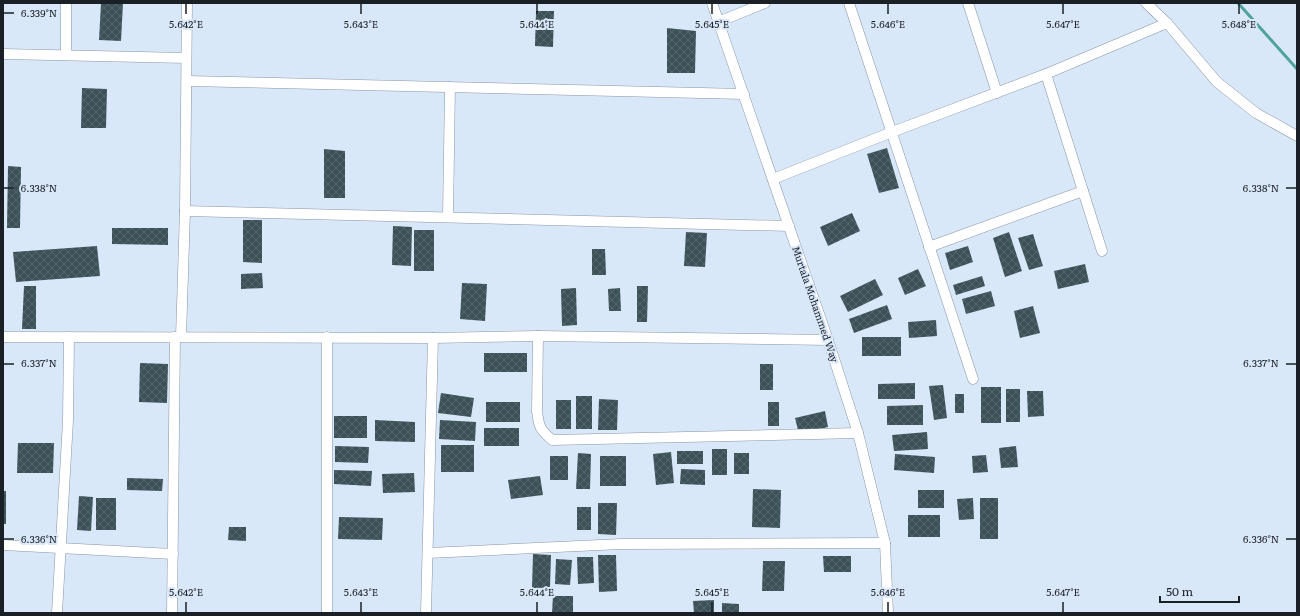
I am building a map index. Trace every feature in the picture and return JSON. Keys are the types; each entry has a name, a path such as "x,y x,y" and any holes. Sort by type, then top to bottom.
{"street":[{"path":"66,3 66,55"},
{"path":"172,613 178,337 185,211 187,3"},
{"name":"Murtala Mohammed Way","path":"712,3 828,340 858,434 885,543 888,613"},
{"path":"718,22 765,3"},
{"path":"849,3 972,380"},
{"path":"968,3 996,93"},
{"path":"1146,3 1167,23 1217,82 1256,113 1297,136"},
{"path":"773,179 1046,74 1167,23"},
{"path":"3,54 186,58"},
{"path":"1046,74 1102,251"},
{"path":"187,81 744,94"},
{"path":"448,217 450,87"},
{"path":"929,247 1083,191"},
{"path":"185,211 789,226"},
{"path":"538,336 538,422 541,429 552,440 858,434"},
{"path":"3,337 433,338 538,336 828,340"},
{"path":"57,613 68,420 69,337"},
{"path":"327,337 327,613"},
{"path":"426,613 433,338"},
{"path":"428,553 622,544 885,543"},
{"path":"3,545 173,554"}],"building":[{"path":"101,3 123,3 121,41 99,40"},
{"path":"536,11 554,11 553,47 535,46"},
{"path":"667,28 696,31 695,73 667,73"},
{"path":"82,88 107,89 106,128 81,128"},
{"path":"887,148 899,188 879,193 867,154"},
{"path":"324,149 345,151 345,198 324,198"},
{"path":"8,166 21,167 20,228 7,228"},
{"path":"852,213 860,231 828,246 820,227"},
{"path":"243,220 262,220 262,263 243,262"},
{"path":"393,226 412,227 411,266 392,265"},
{"path":"112,228 168,228 168,245 112,244"},
{"path":"414,230 434,230 434,271 414,271"},
{"path":"686,232 707,233 705,267 684,266"},
{"path":"1009,232 1022,271 1005,277 993,238"},
{"path":"1033,234 1043,266 1029,270 1018,238"},
{"path":"97,246 100,276 16,282 13,252"},
{"path":"968,246 973,262 950,270 945,253"},
{"path":"592,249 605,249 606,275 592,275"},
{"path":"1085,264 1089,282 1058,289 1054,271"},
{"path":"918,269 926,286 905,295 898,278"},
{"path":"262,273 263,288 241,289 241,274"},
{"path":"982,276 985,286 956,295 953,285"},
{"path":"875,279 883,295 848,312 840,296"},
{"path":"462,283 487,284 485,321 460,319"},
{"path":"24,286 36,286 36,329 22,329"},
{"path":"637,286 648,286 647,322 637,322"},
{"path":"576,288 577,325 562,326 561,289"},
{"path":"620,288 621,311 609,311 608,289"},
{"path":"991,291 995,306 966,314 962,299"},
{"path":"887,305 892,319 854,333 849,319"},
{"path":"1033,306 1040,333 1020,338 1014,311"},
{"path":"936,320 937,336 909,338 908,322"},
{"path":"862,337 901,337 901,356 862,356"},
{"path":"484,353 527,353 527,372 484,372"},
{"path":"140,363 168,364 167,403 139,402"},
{"path":"760,364 773,364 773,390 760,390"},
{"path":"915,383 915,399 878,399 878,384"},
{"path":"943,385 947,418 934,420 929,386"},
{"path":"981,387 1001,387 1001,423 981,423"},
{"path":"1006,389 1020,389 1020,422 1006,422"},
{"path":"1027,391 1043,391 1044,416 1028,417"},
{"path":"441,393 474,398 471,417 438,413"},
{"path":"955,394 964,394 964,413 955,413"},
{"path":"576,396 592,396 592,429 576,429"},
{"path":"599,399 618,400 617,430 598,430"},
{"path":"556,400 571,400 571,429 556,429"},
{"path":"486,402 520,402 520,422 486,422"},
{"path":"768,402 779,402 779,426 768,426"},
{"path":"923,405 923,425 887,425 887,406"},
{"path":"825,411 828,427 799,434 795,418"},
{"path":"334,416 367,416 367,438 334,438"},
{"path":"375,420 415,422 415,442 375,441"},
{"path":"440,420 476,422 475,441 439,439"},
{"path":"484,428 519,428 519,446 484,446"},
{"path":"927,432 928,449 894,451 892,435"},
{"path":"18,443 54,443 53,473 17,473"},
{"path":"441,445 474,445 474,472 441,472"},
{"path":"335,446 369,447 368,463 335,462"},
{"path":"1016,446 1018,467 1001,468 999,448"},
{"path":"712,449 727,449 727,475 712,475"},
{"path":"677,451 703,451 703,464 677,464"},
{"path":"671,452 674,483 656,485 653,454"},
{"path":"578,453 591,454 590,489 576,489"},
{"path":"734,453 749,453 749,474 734,474"},
{"path":"895,454 935,457 934,473 894,470"},
{"path":"986,455 988,472 973,473 972,456"},
{"path":"550,456 568,456 568,480 550,480"},
{"path":"600,456 626,456 626,486 600,486"},
{"path":"681,469 705,470 705,485 680,484"},
{"path":"334,470 372,471 371,486 334,484"},
{"path":"414,473 415,492 383,493 382,474"},
{"path":"540,476 543,495 511,499 508,480"},
{"path":"127,478 163,479 162,491 127,490"},
{"path":"753,489 781,490 780,528 752,527"},
{"path":"918,490 944,490 944,508 918,508"},
{"path":"3,491 6,491 6,524 3,524"},
{"path":"79,496 93,497 91,531 77,530"},
{"path":"96,498 116,498 116,530 96,530"},
{"path":"973,498 974,519 959,520 957,499"},
{"path":"980,498 998,498 998,539 980,539"},
{"path":"598,503 617,503 616,535 598,534"},
{"path":"577,507 591,507 591,530 577,530"},
{"path":"908,515 940,515 940,537 908,537"},
{"path":"339,517 383,518 382,540 338,539"},
{"path":"229,527 246,527 246,541 228,540"},
{"path":"533,554 551,555 550,588 532,588"},
{"path":"598,555 616,555 617,591 599,592"},
{"path":"823,556 851,556 851,572 824,572"},
{"path":"577,557 593,557 594,583 578,584"},
{"path":"556,559 572,560 570,585 555,584"},
{"path":"763,561 785,561 784,591 762,591"},
{"path":"553,596 573,596 573,613 552,613"},
{"path":"714,600 714,613 694,613 693,601"},
{"path":"722,603 739,604 739,613 722,613"}],"waterway":[{"path":"1238,3 1297,69"}]}
